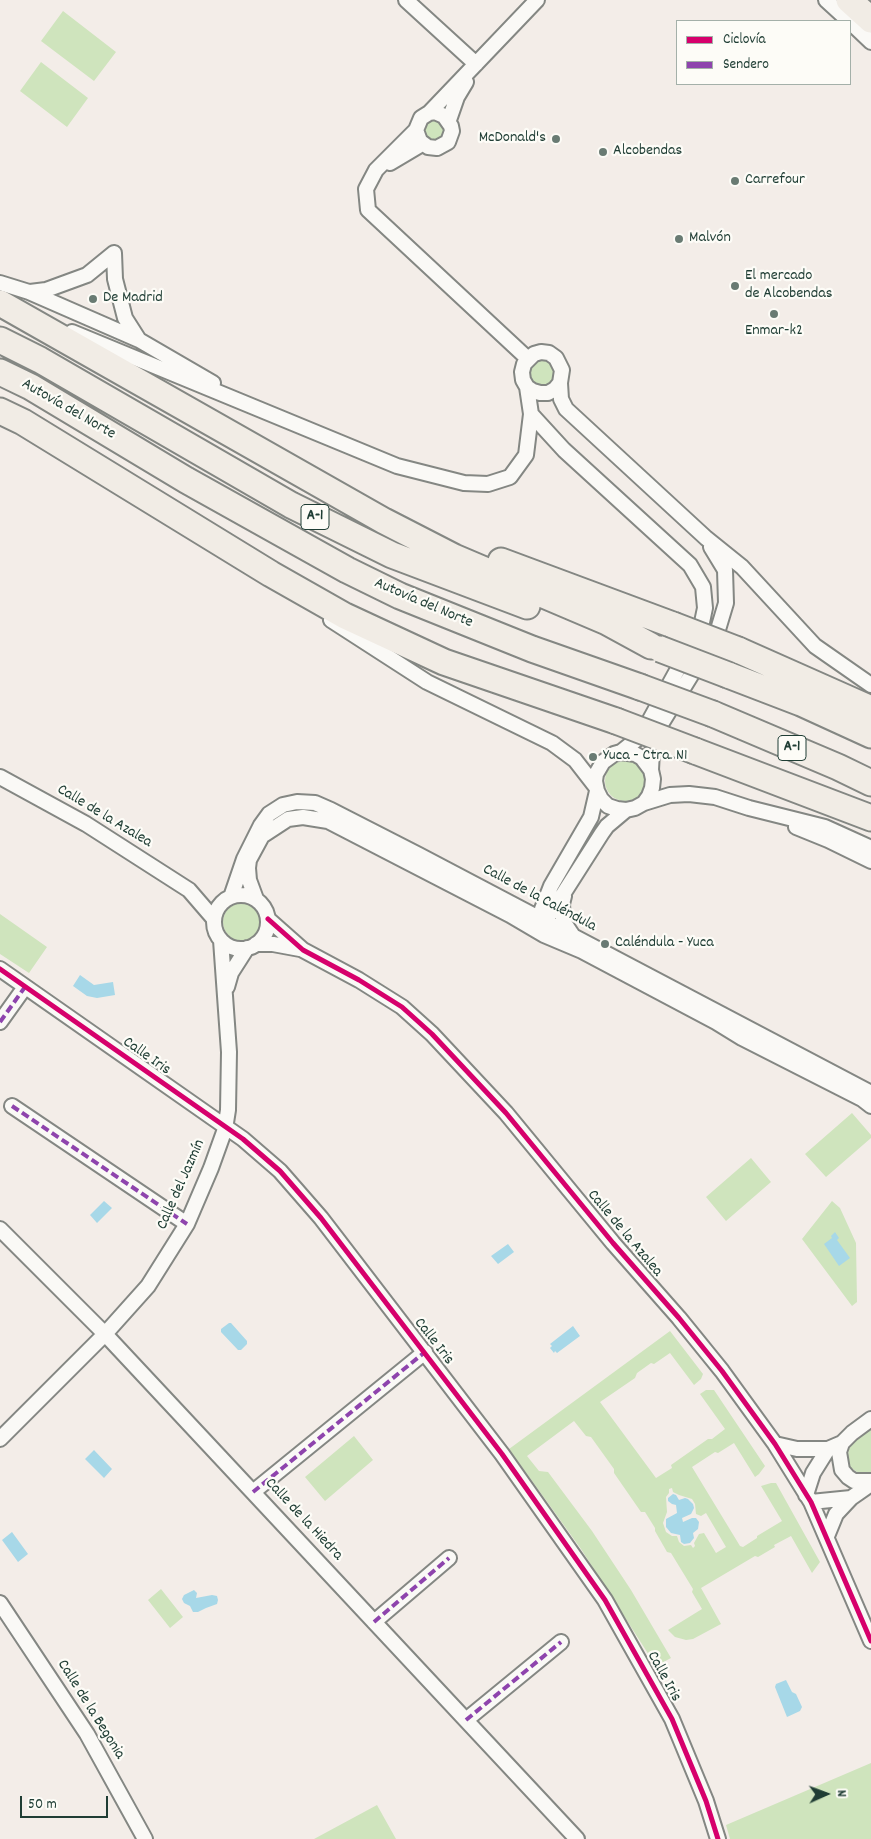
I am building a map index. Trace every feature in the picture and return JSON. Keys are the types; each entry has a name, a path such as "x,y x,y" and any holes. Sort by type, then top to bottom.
{"highway":[{"path":"849,0 871,20"},
{"path":"0,302 384,521 454,557 607,622 656,648"},
{"name":"Autovía del Norte","path":"0,340 40,360 291,505 392,555 546,614 656,648 728,675 801,703 871,736"},
{"name":"Autovía del Norte","path":"0,372 31,387 186,480 339,565 400,596 532,649 713,714 871,783"},
{"path":"0,411 23,422 271,574 346,616 444,662 616,721 871,818"},
{"path":"304,475 458,544 738,650 871,709"},
{"path":"774,781 871,832"}],"street":[{"path":"406,0 476,64"},
{"path":"527,358 368,210 366,189 376,170 416,130 421,118 537,0"},
{"path":"826,0 847,20"},
{"path":"851,24 871,42"},
{"path":"416,130 422,144 434,149 448,142 452,131 449,120 457,97 476,64"},
{"path":"428,113 441,114 449,120"},
{"path":"376,170 422,144"},
{"path":"29,292 46,290 87,275 114,253 114,278 125,318 139,340"},
{"path":"0,283 29,292 139,340 262,410"},
{"path":"0,302 398,466 464,484 488,484 510,477 526,454 531,414 527,386"},
{"path":"560,383 548,393 533,391 523,380 522,372 527,358 541,352 549,353 556,358 562,370 560,399 566,409 706,538 742,568 815,646 871,686"},
{"path":"531,414 564,450 690,565 703,587 705,608 701,627 641,736 621,752 614,754 603,762 596,774 596,789 590,817 552,886 542,909 542,921"},
{"path":"644,803 652,788 652,752 658,730 717,633 726,603 725,570 706,538"},
{"path":"271,574 293,596 427,682 552,743 575,760 601,799 608,806 626,810 670,795 689,794 715,797 749,808 825,827 871,848"},
{"path":"621,752 636,754 651,770"},
{"name":"Calle de la Azalea","path":"0,778 86,824 189,890 209,896 230,898"},
{"name":"Calle de la Caléndula","path":"230,898 248,851 260,825 268,814 283,805 297,802 306,802 331,810 532,921 542,921 572,941 750,1042 862,1099 871,1106"},
{"path":"749,808 828,840 871,861"},
{"path":"542,921 551,913 564,894 607,826 626,810"},
{"name":"Calle de la Caléndula","path":"256,899 249,880 248,868 262,836 288,820 303,817 315,818 339,825 419,870 514,911 544,935 572,941 747,1026 871,1093"},
{"path":"514,911 539,897 552,886"},
{"name":"Calle de la Azalea","path":"189,890 214,919"},
{"path":"564,894 562,904 563,918 572,941"},
{"path":"238,895 256,899 265,910 268,919 264,937 252,946 234,948 221,940 217,934 214,919 222,903 238,895"},
{"name":"Calle de la Azalea","path":"268,919 303,950 359,980 402,1007 432,1034 506,1113 679,1318 722,1371 775,1444 808,1499 827,1536 871,1641"},
{"name":"Calle del Jazmín","path":"0,1439 105,1334 148,1286 187,1224 211,1168 225,1129 228,1110 230,1080 221,940"},
{"name":"Calle de la Azalea","path":"252,946 273,944 303,950"},
{"name":"Calle del Jazmín","path":"224,1000 231,973 252,946"},
{"name":"Calle Iris","path":"0,969 242,1140 280,1171 321,1218 513,1469 605,1600 649,1675 681,1738 706,1801 718,1839"},
{"path":"0,1022 25,987"},
{"path":"12,1106 187,1224"},
{"name":"Calle de la Hiedra","path":"0,1229 105,1334 577,1839"},
{"path":"253,1492 425,1352"},
{"path":"775,1444 797,1449 828,1449 842,1443 871,1419"},
{"path":"842,1443 839,1452 842,1470 854,1481 871,1482"},
{"path":"828,1449 813,1473 808,1499 851,1498"},
{"path":"827,1536 836,1514 851,1498 871,1482"},
{"path":"374,1622 449,1558"},
{"name":"Calle de la Begonia","path":"0,1603 86,1734 145,1839"},
{"path":"466,1720 561,1642"}],"green space":[{"path":"63,11 116,52 94,81 41,41"},
{"path":"41,62 88,98 67,127 20,91"},
{"path":"434,120 442,123 445,131 442,139 434,142 426,139 423,131 426,123"},
{"path":"542,360 551,364 555,373 551,382 542,386 533,382 529,373 533,364"},
{"path":"625,761 636,764 642,770 645,781 642,792 636,798 625,801 614,798 608,792 605,781 608,770 614,764"},
{"path":"242,903 256,908 261,922 256,936 242,941 228,936 223,922 228,908"},
{"path":"0,914 47,947 29,973 0,954"},
{"path":"852,1113 871,1135 871,1138 826,1177 805,1154"},
{"path":"751,1158 771,1182 726,1221 706,1197"},
{"path":"832,1201 840,1208 856,1243 857,1302 852,1306 802,1239"},
{"path":"670,1331 703,1374 701,1379 694,1385 670,1353 654,1364 651,1363 637,1373 635,1378 600,1402 656,1478 672,1468 671,1465 725,1429 700,1394 706,1390 714,1390 765,1466 755,1477 734,1443 718,1453 715,1452 692,1467 740,1546 743,1547 782,1521 761,1486 776,1483 820,1562 812,1573 791,1536 774,1545 775,1547 758,1557 755,1556 701,1588 721,1624 693,1639 686,1640 675,1637 668,1630 702,1609 692,1592 693,1589 671,1553 667,1552 645,1512 641,1512 591,1437 586,1436 574,1421 527,1456 539,1471 548,1472 592,1531 631,1590 671,1658 656,1666 581,1549 509,1449","holes":["672,1488 673,1492 692,1499 695,1504 696,1514 701,1516 706,1513 726,1547 716,1553 704,1533 699,1534 693,1548 691,1545 684,1546 679,1542 677,1536 672,1536 666,1532 663,1523 667,1512 666,1497 669,1489"]},
{"path":"871,1427 871,1473 865,1474 857,1472 850,1467 847,1459 849,1449 857,1437"},
{"path":"354,1436 373,1460 325,1501 305,1477"},
{"path":"161,1589 183,1617 170,1628 148,1600"},
{"path":"871,1763 871,1839 730,1839 726,1825"},
{"path":"377,1805 396,1839 314,1839"}],"water":[{"path":"80,975 94,985 113,982 115,995 97,998 87,996 73,986"},
{"path":"104,1201 112,1208 97,1223 90,1215"},
{"path":"835,1232 839,1238 837,1240 850,1258 839,1266 824,1244 832,1238 831,1236"},
{"path":"508,1244 514,1252 498,1264 491,1256"},
{"path":"229,1323 247,1341 247,1344 241,1350 238,1350 221,1332 221,1329"},
{"path":"573,1326 580,1336 557,1353 555,1351 554,1353 550,1348 552,1346 550,1344"},
{"path":"94,1450 112,1469 104,1478 85,1459"},
{"path":"673,1494 679,1500 685,1498 693,1504 694,1508 691,1514 682,1518 683,1522 696,1518 699,1522 698,1529 693,1533 694,1538 690,1543 684,1544 681,1542 680,1535 671,1533 666,1527 666,1519 677,1513 676,1505 668,1501 668,1498"},
{"path":"12,1532 28,1554 18,1562 2,1540"},
{"path":"194,1590 197,1593 196,1598 217,1596 217,1604 198,1612 193,1612 190,1606 184,1603 182,1599 184,1595"},
{"path":"786,1680 802,1707 800,1711 787,1717 775,1687 776,1684"}],"marked path":[{"path":"0,1022 25,987"},
{"path":"12,1106 187,1224"},
{"path":"253,1492 425,1352"},
{"path":"374,1622 449,1558"},
{"path":"466,1720 561,1642"}],"cycle path":[{"path":"268,919 303,950 359,980 402,1007 432,1034 506,1113 613,1243 679,1318 722,1371 775,1444 811,1502 871,1641"},
{"path":"0,969 243,1139 280,1171 321,1218 502,1454 605,1600 672,1719 706,1801 718,1839"}],"place":[{"name":"McDonald's","path":"556,139"},
{"name":"Alcobendas","path":"603,152"},
{"name":"Carrefour","path":"735,181"},
{"name":"Malvón","path":"679,239"},
{"name":"El mercado de Alcobendas","path":"735,286"},
{"name":"De Madrid","path":"93,299"},
{"name":"Enmar-k2","path":"774,314"},
{"name":"Yuca - Ctra. N1","path":"593,757"},
{"name":"Caléndula - Yuca","path":"605,944"}]}
